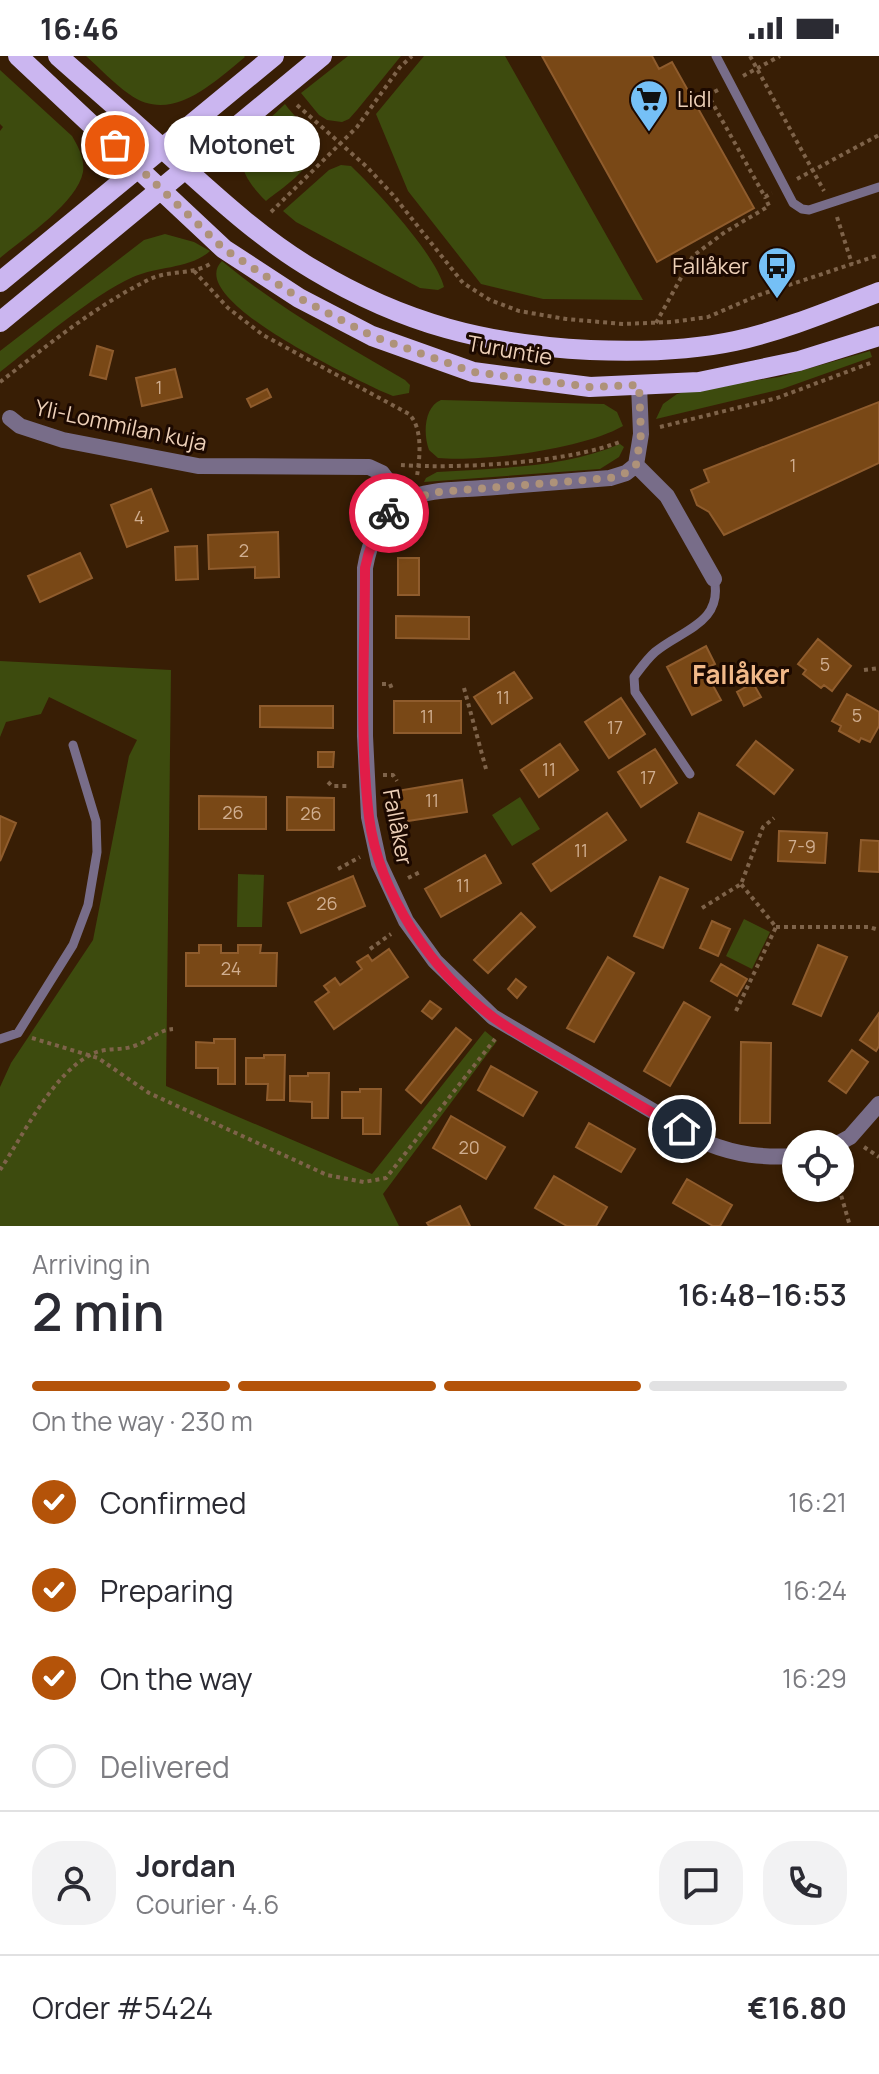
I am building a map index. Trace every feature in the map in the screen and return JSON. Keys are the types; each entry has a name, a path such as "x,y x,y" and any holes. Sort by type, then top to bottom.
{"main road":[{"name":"Turuntie","path":"18,56 224,249 299,298 372,336 473,372 590,387 714,379 799,361 879,336"},
{"name":"Turuntie","path":"58,56 243,219 313,270 384,306 471,337 535,348 635,352 702,346 785,328 879,292"},
{"path":"0,282 274,56"},
{"path":"0,322 322,56"}],"street":[{"path":"400,496 610,478 626,473 636,465 641,434 639,385"},
{"name":"Yli-Lommilan kuja","path":"10,418 20,426 63,440 198,466 369,467 382,473 400,496"},
{"path":"636,465 667,496 714,579"},
{"name":"Fallåker","path":"400,496 378,529 368,552 365,568 364,684 369,817 379,863 406,921 445,971 493,1017 707,1143 734,1153 782,1157"},
{"path":"854,1132 879,1104"}],"lane":[{"path":"716,56 793,203 809,210 879,187"},
{"path":"690,774 635,692 634,677 654,653 695,627 712,609 717,593 714,579"},
{"path":"0,1039 18,1033 73,945 88,905 97,852 96,821 73,745"}],"path":[{"path":"271,212 357,127 400,67 412,56"},
{"path":"750,56 832,204 852,264"},
{"path":"295,103 367,167 463,283 490,300 519,311 623,324 708,317 759,295 879,255"},
{"path":"656,323 693,256 725,232 769,206 765,197"},
{"path":"0,382 75,324 115,298 154,277 194,271 216,260"},
{"path":"194,271 228,308 263,335 398,407 416,421 417,478 400,496"},
{"path":"864,670 879,668"},
{"path":"464,688 486,769"},
{"path":"328,782 332,786 351,786"},
{"path":"702,908 741,884 763,827 774,818"},
{"path":"338,869 364,855"},
{"path":"741,884 776,927"},
{"path":"776,927 869,927 879,930"},
{"path":"736,1011 776,927"},
{"path":"370,949 398,929"},
{"path":"0,1170 57,1083 90,1055 109,1048 130,1048 163,1030 173,1029"},
{"path":"51,1045 90,1055 149,1093 327,1175 364,1182 386,1178 498,1035"},
{"path":"859,1144 879,1157"},
{"path":"843,1202 850,1226"}],"green space":[{"path":"86,56 245,57 191,97 160,105 129,94"},
{"path":"348,56 401,56 349,119 342,122 327,120 301,93"},
{"path":"424,56 505,56 643,300 543,299 481,284 408,191 376,114"},
{"path":"0,70 72,136 80,153 83,172 79,184 60,208 0,258 0,131 3,127 0,124"},
{"path":"285,104 309,133 313,144 312,154 301,172 266,201 244,172 244,149"},
{"path":"341,165 351,166 404,224 430,258 444,287 438,290 420,288 296,222 283,211 329,170"},
{"path":"165,234 194,242 210,251 193,261 143,273 116,286 0,372 0,351 144,240"},
{"path":"222,261 288,310 405,380 410,385 409,393 393,396 381,391 309,354 248,315 227,296 217,277"},
{"path":"870,351 872,357 782,389 656,419 663,404 677,394 779,377"},
{"path":"441,400 604,404 617,412 623,426 584,441 533,452 481,458 438,458 429,450 426,429 431,409"},
{"path":"620,444 624,447 619,457 600,469 424,482 437,472 553,462"},
{"path":"0,661 171,670 166,1086 372,1174 485,1031 497,1041 383,1194 399,1226 0,1226 0,1087 11,1063 93,940 129,756 137,740 49,697 41,714 6,722 0,737"},
{"path":"520,797 540,829 512,846 492,815"},
{"path":"238,874 264,875 262,927 237,927"},
{"path":"744,919 770,932 752,969 726,956"}],"building":[{"name":"Lidl","path":"542,56 652,56 659,69 672,62 754,208 657,262"},
{"path":"97,346 113,351 106,379 90,375"},
{"path":"175,369 182,397 142,406 136,378"},
{"path":"267,389 271,397 251,407 247,399"},
{"path":"879,402 879,463 724,535 709,512 697,505 691,490 709,482 704,470"},
{"path":"151,489 168,531 127,547 111,505"},
{"path":"278,532 279,577 255,578 255,567 209,569 208,535"},
{"path":"197,546 198,579 176,580 175,547"},
{"path":"80,553 92,578 40,602 28,576"},
{"path":"398,558 419,558 419,595 398,595"},
{"path":"396,616 469,617 469,639 396,638"},
{"path":"818,639 851,666 832,691 824,685 821,688 803,674 806,670 798,664"},
{"path":"706,646 715,664 704,669 721,700 692,715 667,667"},
{"path":"514,672 532,698 492,724 474,697"},
{"path":"753,683 761,697 744,706 737,692"},
{"path":"847,694 879,712 879,726 870,742 861,738 859,742 839,731 841,726 832,721"},
{"path":"621,698 645,734 609,758 585,722"},
{"path":"394,701 461,701 461,733 394,733"},
{"path":"260,706 333,706 333,728 260,727"},
{"path":"756,741 793,770 774,794 737,765"},
{"path":"560,744 578,770 539,797 521,770"},
{"path":"655,749 677,783 641,807 618,772"},
{"path":"318,752 334,752 333,767 318,767"},
{"path":"462,780 467,812 401,822 397,791"},
{"path":"199,796 266,797 266,829 199,829"},
{"path":"287,797 334,798 334,830 287,830"},
{"path":"607,813 626,840 551,891 533,864"},
{"path":"699,813 743,832 731,860 687,842"},
{"path":"0,816 16,823 0,861"},
{"path":"779,831 827,833 825,863 778,861"},
{"path":"861,840 879,841 879,872 859,871"},
{"path":"485,855 501,883 441,917 425,889"},
{"path":"353,876 365,906 301,933 288,903"},
{"path":"660,877 688,889 663,948 634,936"},
{"path":"521,913 535,927 488,973 474,960"},
{"path":"712,921 730,929 718,956 700,948"},
{"path":"199,945 221,945 221,953 238,953 238,945 261,945 260,953 277,953 276,986 186,986 186,953 199,953"},
{"path":"818,945 847,957 821,1016 793,1004"},
{"path":"389,949 408,977 334,1029 315,1002 329,992 324,986 335,978 340,985 362,969 357,962 368,955 372,961"},
{"path":"608,957 634,973 594,1042 567,1028"},
{"path":"721,964 747,979 737,996 711,981"},
{"path":"516,979 526,987 517,998 508,989"},
{"path":"430,1001 441,1009 432,1019 422,1011"},
{"path":"684,1002 710,1017 670,1086 644,1071"},
{"path":"879,1013 879,1046 876,1051 860,1040"},
{"path":"456,1028 471,1040 421,1103 406,1090"},
{"path":"214,1039 235,1039 235,1084 218,1084 218,1068 196,1068 196,1042 214,1043"},
{"path":"741,1042 771,1043 770,1123 740,1123"},
{"path":"852,1050 868,1062 846,1093 829,1081"},
{"path":"264,1055 285,1055 284,1100 267,1100 268,1084 246,1084 246,1058 264,1058"},
{"path":"491,1066 537,1092 523,1116 478,1090"},
{"path":"308,1073 329,1073 328,1118 312,1118 312,1102 290,1101 290,1076 308,1076"},
{"path":"360,1089 381,1089 380,1134 363,1134 363,1118 342,1118 342,1092 360,1092"},
{"path":"451,1116 505,1147 486,1179 433,1148"},
{"path":"589,1123 635,1149 621,1172 576,1147"},
{"path":"554,1176 607,1207 596,1226 567,1226 535,1208"},
{"path":"687,1179 732,1205 720,1226 713,1226 673,1203"},
{"path":"460,1206 470,1226 429,1226 427,1223"}],"way so far":[{"path":"115,145 224,249 299,298 372,336 473,372 590,387 639,385 641,434 636,465 626,473 610,478 438,492 403,501 389,513"}],"place":[{"name":"Lidl","path":"649,133"},
{"name":"Motonet","path":"115,145"},
{"name":"Fallåker","path":"777,300"}],"district":[{"name":"Fallåker","path":"741,675"}],"route":[{"path":"389,513 378,529 365,568 364,684 369,817 379,863 389,887 406,921 435,961 493,1017 682,1129"}]}
